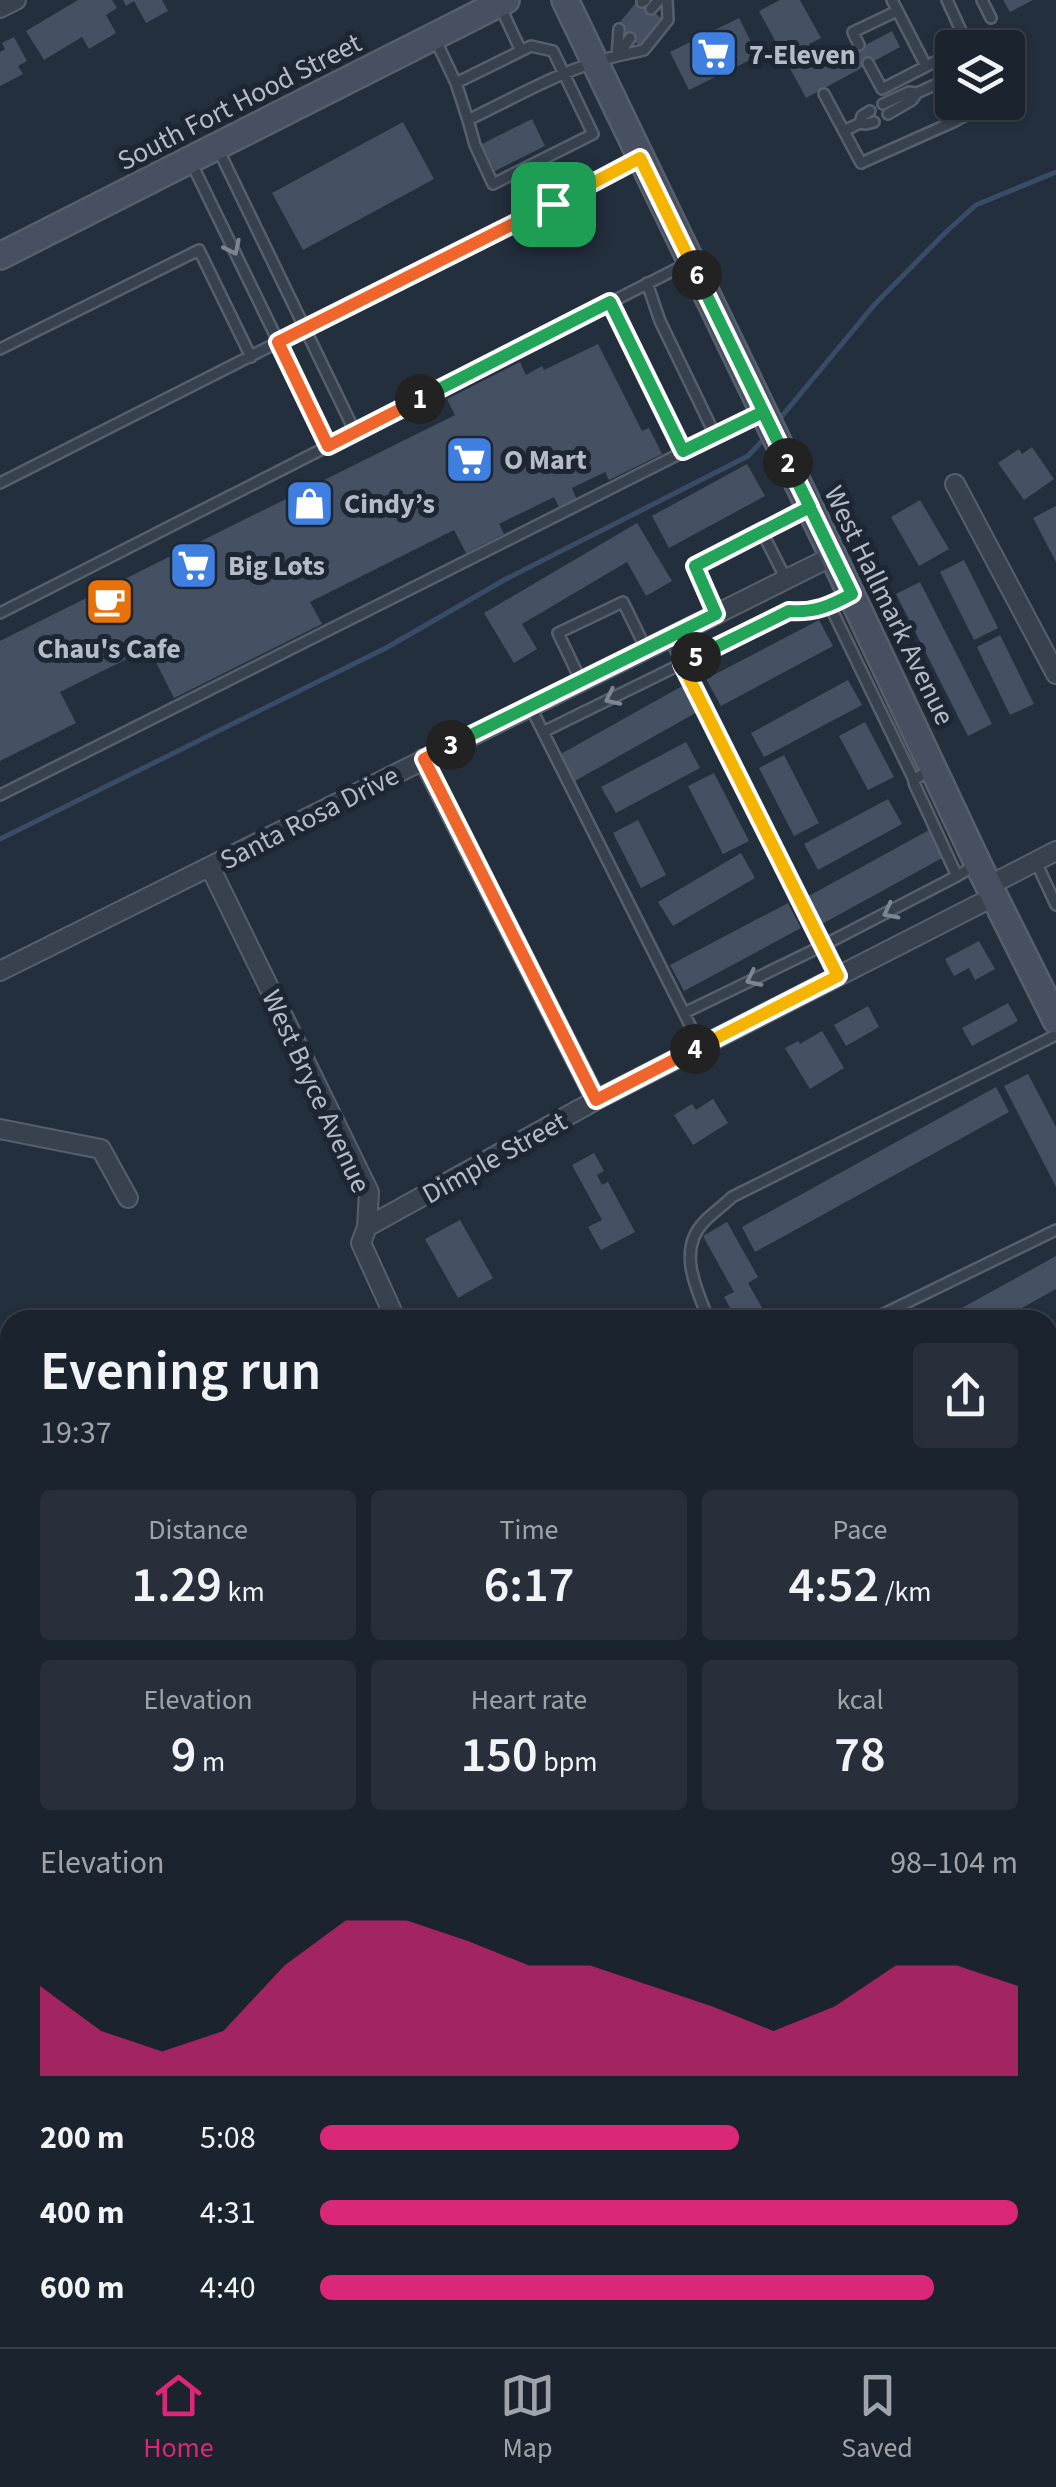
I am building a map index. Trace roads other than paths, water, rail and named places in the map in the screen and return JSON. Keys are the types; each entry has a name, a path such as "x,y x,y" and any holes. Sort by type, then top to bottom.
{"street":[{"path":"0,8 16,0"},
{"name":"West Hallmark Avenue","path":"565,0 605,59 640,158 834,556 841,600 924,774 980,880 1049,987 1056,1020"},
{"name":"South Fort Hood Street","path":"0,256 434,36 462,12 502,2"},
{"path":"956,484 1056,674"},
{"name":"Santa Rosa Drive","path":"0,970 834,556"},
{"path":"424,759 596,1100"},
{"name":"Dimple Street","path":"367,1227 596,1100 838,976 980,880 1036,862 1056,851"},
{"name":"West Bryce Avenue","path":"210,867 369,1192 367,1227 361,1244 391,1310"},
{"path":"0,1128 100,1149 128,1198"}],"lane":[{"path":"646,4 659,0"},
{"path":"468,120 564,74 644,50 668,20 667,0"},
{"path":"892,0 926,66"},
{"path":"947,0 960,30"},
{"path":"982,0 991,18"},
{"path":"502,2 521,50"},
{"path":"860,46 852,32 897,11"},
{"path":"605,59 618,29"},
{"path":"434,36 456,82 475,146 493,184 592,134 553,51 531,46 456,82"},
{"path":"605,59 630,38"},
{"path":"868,62 882,89 935,62"},
{"path":"886,109 912,100 935,85"},
{"path":"824,94 861,162 957,120"},
{"path":"844,131 866,124 872,116"},
{"path":"217,146 356,432"},
{"path":"0,484 640,158"},
{"path":"190,160 328,446"},
{"path":"0,349 199,250 251,356"},
{"path":"0,614 690,262"},
{"path":"647,283 660,321 716,435"},
{"path":"610,302 683,451"},
{"path":"0,795 763,412"},
{"path":"716,614 695,566 810,507"},
{"path":"762,532 786,580"},
{"path":"543,732 789,611 804,612 841,600"},
{"path":"581,681 558,633 623,602 646,649"},
{"path":"669,638 838,976"},
{"path":"530,706 701,1046"},
{"path":"1036,862 1056,905"},
{"path":"684,1013 822,946 980,880"},
{"path":"705,1310 692,1277 690,1250 699,1226 732,1197 1056,1036"},
{"path":"892,1310 1056,1230"}],"waterway":[{"path":"782,416 875,304 976,205 1056,172"},
{"path":"0,839 386,648 506,579 748,456 761,442"}],"place":[{"name":"7-Eleven","path":"714,54"},
{"name":"O Mart","path":"469,459"},
{"name":"Cindy’s","path":"309,503"},
{"name":"Big Lots","path":"193,565"},
{"name":"Chau's Cafe","path":"109,601"}]}
